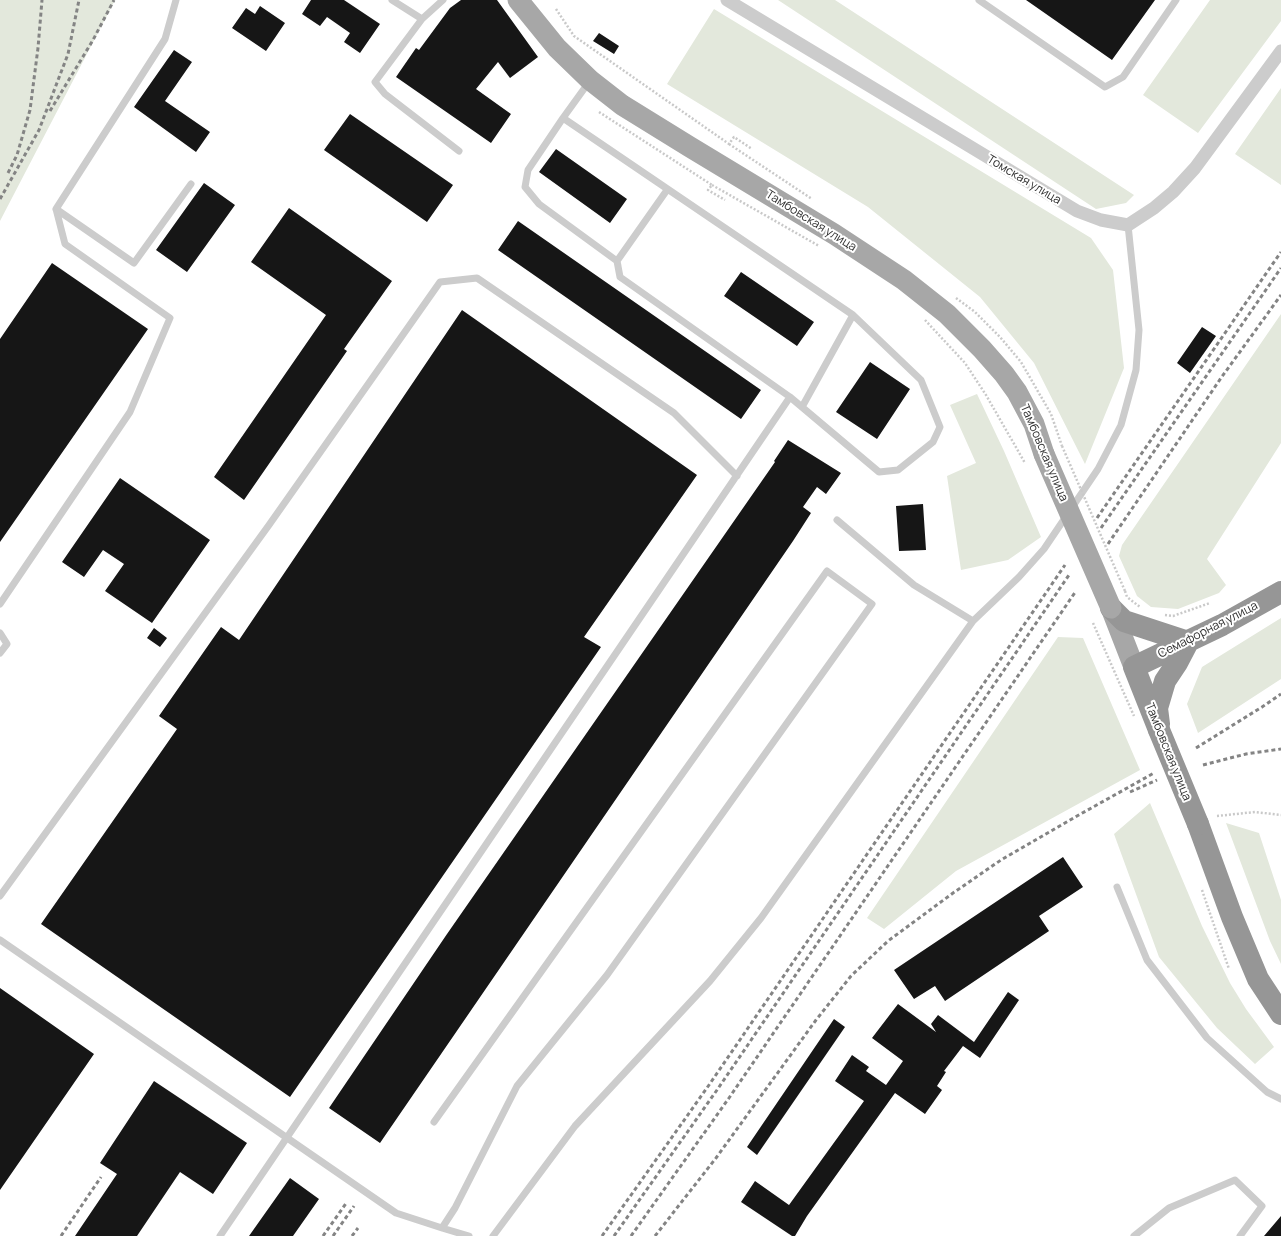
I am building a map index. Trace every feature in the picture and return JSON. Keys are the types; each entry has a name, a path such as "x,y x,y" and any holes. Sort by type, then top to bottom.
{"highway":[{"name":"Семафорная улица","path":"1134,667 1222,625 1281,592"},
{"path":"1110,608 1124,621 1188,642 1165,681 1157,708 1159,730"},
{"name":"Тамбовская улица","path":"1134,667 1159,730 1208,820 1232,917 1258,979 1281,1014"}],"main road":[{"name":"Тамбовская улица","path":"518,0 557,48 590,80 622,105 834,234 904,280 947,314 982,349 1004,374 1017,392 1034,424 1053,450 1110,608 1134,667"},
{"path":"534,0 536,23"}],"street":[{"name":"Томская улица","path":"727,0 1077,211 1100,220 1128,225"},
{"path":"1128,225 1154,208 1195,168 1281,51"}],"lane":[{"path":"0,604 130,412 170,318 66,244 56,209 165,39 176,0"},
{"path":"392,0 422,19"},
{"path":"443,0 422,19 375,82 385,94 459,151"},
{"path":"979,0 1105,87 1123,77 1176,0"},
{"path":"563,118 853,316 921,380 940,427 932,442 898,470 879,472 790,397 620,277 617,261 539,204 525,187 528,170 563,118 590,80"},
{"path":"56,209 134,263 190,184"},
{"path":"617,261 667,190"},
{"path":"493,1236 575,1126 710,981 761,918 974,621 1019,577 1044,549 1098,469 1121,425 1136,370 1139,330 1128,225"},
{"path":"0,896 269,525 440,282 478,278 674,413 737,476"},
{"path":"802,407 853,316"},
{"path":"220,1236 790,397"},
{"path":"837,520 914,585 974,621"},
{"path":"434,1122 827,571 872,604 607,975 517,1086 455,1208 442,1228"},
{"path":"0,633 7,644 0,654"},
{"path":"1117,887 1147,960 1207,1038 1267,1092 1281,1099"},
{"path":"0,940 396,1213 469,1236"},
{"path":"1134,1236 1169,1208 1235,1180 1262,1206 1240,1236"}],"path":[{"path":"556,9 574,36 729,144 734,137 752,149"},
{"path":"599,112 712,185 820,247"},
{"path":"712,185 708,190 725,200"},
{"path":"924,319 964,363 986,395 1025,463"},
{"path":"1053,450 1126,591 1127,597 1142,609"},
{"path":"1160,615 1173,616 1210,603"},
{"path":"1093,623 1136,723"},
{"path":"1208,820 1254,812 1281,815"},
{"path":"1202,889 1229,969"}],"shaded area":[{"path":"0,0 115,0 0,221"},
{"path":"778,0 835,0 1134,195 1126,203 1096,209"},
{"path":"1210,0 1281,0 1281,21 1198,133 1143,95"},
{"path":"714,9 1091,238 1113,270 1124,368 1085,464 1034,363 980,297 868,207 667,84"},
{"path":"1281,88 1281,185 1235,154"},
{"path":"1281,314 1281,443 1207,559 1226,585 1219,593 1178,609 1151,607 1137,596 1119,556 1122,545"},
{"path":"977,394 1004,451 1041,537 1008,560 961,570 947,476 976,463 950,405"},
{"path":"1281,618 1281,679 1198,733 1187,704 1202,667"},
{"path":"1058,637 1083,638 1140,770 956,871 884,929 867,918"},
{"path":"1150,803 1202,926 1230,983 1246,1009 1274,1047 1255,1064 1217,1028 1159,957 1114,834"},
{"path":"1226,823 1259,833 1281,900 1281,964 1270,941"}],"building":[{"path":"311,0 344,0 380,24 360,53 344,42 350,33 327,17 320,26 302,14"},
{"path":"461,0 497,0 538,57 510,78 498,62 476,89 511,114 491,143 396,77 416,48 419,50 450,8"},
{"path":"1026,0 1155,0 1112,60"},
{"path":"260,6 285,23 266,51 232,28 246,8 255,14"},
{"path":"599,33 619,46 614,54 593,41"},
{"path":"174,50 192,62 165,101 210,132 196,152 134,107"},
{"path":"350,114 453,185 427,222 324,150"},
{"path":"556,149 627,199 610,223 539,172"},
{"path":"204,183 235,205 187,272 156,250"},
{"path":"289,208 392,281 344,349 347,351 244,500 214,477 326,315 251,262"},
{"path":"518,221 761,390 741,419 498,250"},
{"path":"52,263 148,329 0,542 0,339"},
{"path":"741,272 814,322 797,346 724,296"},
{"path":"462,310 697,475 584,637 601,647 290,1097 41,924 177,729 159,716 221,627 239,640"},
{"path":"1202,327 1216,336 1190,373 1177,363"},
{"path":"870,362 910,389 877,439 836,412"},
{"path":"788,440 841,473 826,494 817,487 803,507 811,513 793,541 380,1143 329,1108 447,934 775,462 774,461"},
{"path":"120,478 210,540 152,623 105,591 124,564 103,550 84,577 62,562"},
{"path":"923,504 926,550 899,551 896,506"},
{"path":"154,628 167,638 160,647 147,638"},
{"path":"1063,857 1083,887 1039,916 1049,931 945,1001 935,986 914,999 894,970"},
{"path":"0,988 94,1054 0,1190"},
{"path":"1008,992 1019,1000 980,1058 963,1046 944,1071 946,1072 937,1086 942,1090 925,1114 895,1093 807,1216 795,1236 792,1236 741,1202 755,1181 789,1205 864,1101 835,1081 852,1055 869,1067 866,1071 886,1085 903,1061 872,1038 898,1004 936,1032 931,1024 938,1015 974,1042"},
{"path":"834,1019 845,1027 757,1155 747,1147"},
{"path":"154,1081 247,1143 213,1194 180,1172 137,1236 75,1236 117,1174 100,1163"},
{"path":"290,1178 319,1199 293,1236 249,1236"},
{"path":"1281,1216 1281,1236 1264,1236"}],"railway":[{"path":"8,173 17,155 30,110 38,48 42,0"},
{"path":"0,199 39,130 68,54 79,0"},
{"path":"50,111 93,40 114,0"},
{"path":"1097,518 1281,252"},
{"path":"1101,528 1281,268"},
{"path":"1108,544 1221,378 1281,295"},
{"path":"602,1236 709,1085 1065,565"},
{"path":"614,1236 717,1090 1069,575"},
{"path":"631,1236 729,1098 1076,591"},
{"path":"1196,748 1281,694"},
{"path":"1203,765 1246,754 1281,749"},
{"path":"655,1236 716,1158 816,1020 851,976 888,941 1001,860 1154,773"},
{"path":"1130,792 1157,780"},
{"path":"61,1236 101,1177"},
{"path":"323,1236 347,1202"},
{"path":"333,1236 354,1206"},
{"path":"352,1236 358,1228"}]}
